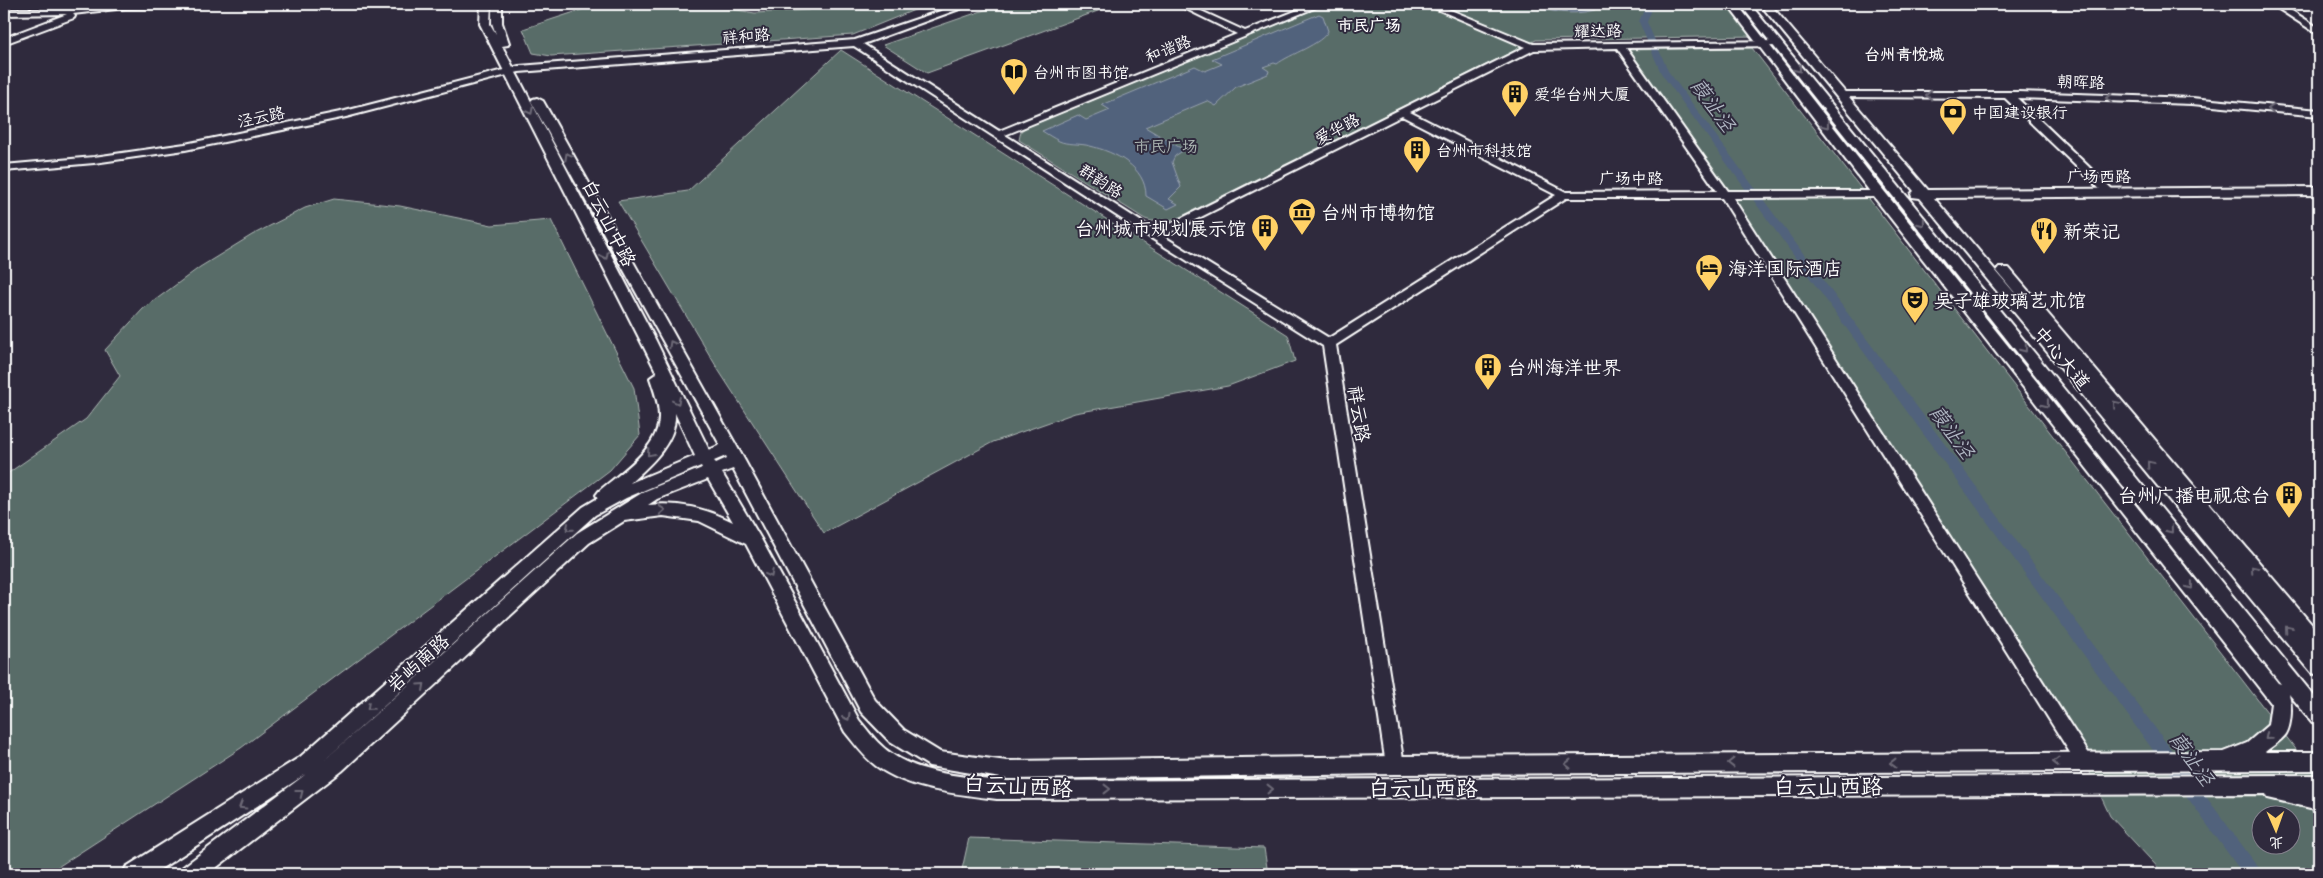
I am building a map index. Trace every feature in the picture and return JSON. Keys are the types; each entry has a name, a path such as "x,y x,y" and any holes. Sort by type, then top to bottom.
{"main road":[{"name":"白云山中路","path":"486,4 485,24 514,71 734,455"},
{"name":"白云山中路","path":"497,4 497,23 514,71 708,465"},
{"path":"1732,4 1770,43 1879,194 2281,701"},
{"name":"中心大道","path":"1745,4 1770,43 1898,194 2319,716"},
{"name":"中心大道","path":"1765,4 1848,95 2315,653 2319,667"},
{"path":"1776,4 1848,95"},
{"name":"广场西路","path":"1879,194 2319,191"},
{"path":"589,511 646,458 663,436 667,423 666,410 649,342"},
{"path":"708,465 734,455"},
{"name":"白云山西路","path":"734,455 868,706 897,736 936,760 1007,770 1395,765 2319,761"},
{"name":"白云山西路","path":"708,465 752,539 852,726 873,751 897,768 944,782 997,790 2319,784"},
{"name":"岩屿南路","path":"134,874 307,763 589,511 620,494 708,465"},
{"name":"岩屿南路","path":"191,874 335,766 583,538 652,494 708,465"},
{"path":"614,518 670,509 690,511 709,516 752,539"},
{"name":"中心大道","path":"2214,761 2254,749 2278,729 2281,701 2274,659"},
{"path":"2246,785 2319,801"}],"street":[{"path":"4,13 64,12 167,4"},
{"name":"祥和路","path":"514,71 856,43 969,4"},
{"path":"1180,4 1244,34"},
{"name":"和谐路","path":"999,134 1320,4"},
{"name":"耀达路","path":"1429,4 1532,47 1770,43"},
{"path":"2275,4 2319,32"},
{"path":"4,41 14,29 99,8"},
{"path":"4,13 11,18 14,29"},
{"name":"群韵路","path":"856,43 1155,236 1330,344"},
{"path":"1619,46 1730,194 2085,762"},
{"name":"爱华路","path":"1155,236 1532,47"},
{"name":"泾云路","path":"4,168 94,160 185,147 346,114 514,71"},
{"name":"朝晖路","path":"1848,95 2008,95 2192,101 2319,113"},
{"path":"2008,95 2109,192"},
{"name":"广场中路","path":"1402,112 1564,195 1879,194"},
{"path":"1330,344 1564,195"},
{"name":"祥云路","path":"1330,344 1395,765"}],"green space":[{"path":"599,4 699,4 755,13 808,10 823,4 929,4 853,35 551,56 533,53 523,29"},
{"path":"1002,4 1117,4 927,73 883,45"},
{"name":"市民广场","path":"1327,4 1728,4 1754,36 1536,40 1176,219 1152,221 1145,219 1019,140 1021,131 1027,127"},
{"path":"1752,48 2319,779 2319,874 2164,874 2110,816 2085,762 1733,206 1622,50"},
{"path":"841,50 1288,335 1295,361 1228,386 1075,413 993,442 824,533 719,371 618,201 688,191"},
{"path":"334,199 400,206 492,225 551,220 634,388 640,435 610,470 241,748 47,874 4,874 4,476 86,419 120,376 105,350 143,309 200,267 252,235 305,208"},
{"path":"969,838 1264,848 1268,874 961,874"}],"water":[{"path":"1526,4 1592,4 1595,10 1578,13 1560,12"},
{"path":"1319,14 1323,16 1328,31 1325,36 1313,45 1277,64 1274,63 1263,67 1269,71 1268,74 1236,87 1216,106 1207,101 1145,127 1184,150 1175,156 1172,162 1181,187 1169,199 1178,204 1168,209 1146,196 1145,186 1141,177 1135,169 1119,157 1090,146 1062,142 1042,131 1078,115 1086,120 1110,110 1102,105 1195,66 1205,71 1222,64 1212,59"}],"waterway":[{"name":"葭沚泾","path":"1650,4 1643,22 1664,71 2253,874"}],"place":[{"name":"台州市图书馆","path":"1014,96"},
{"name":"爱华台州大厦","path":"1515,118"},
{"name":"中国建设银行","path":"1953,136"},
{"name":"台州市科技馆","path":"1417,174"},
{"name":"台州市博物馆","path":"1302,236"},
{"name":"台州城市规划展示馆","path":"1265,252"},
{"name":"新荣记","path":"2044,255"},
{"name":"海洋国际酒店","path":"1709,292"},
{"name":"吴子雄玻璃艺术馆","path":"1915,324"},
{"name":"台州海洋世界","path":"1488,391"},
{"name":"台州广播电视总台","path":"2289,519"}],"district":[{"name":"市民广场","path":"1369,25"},
{"name":"台州青悦城","path":"1904,54"}]}
